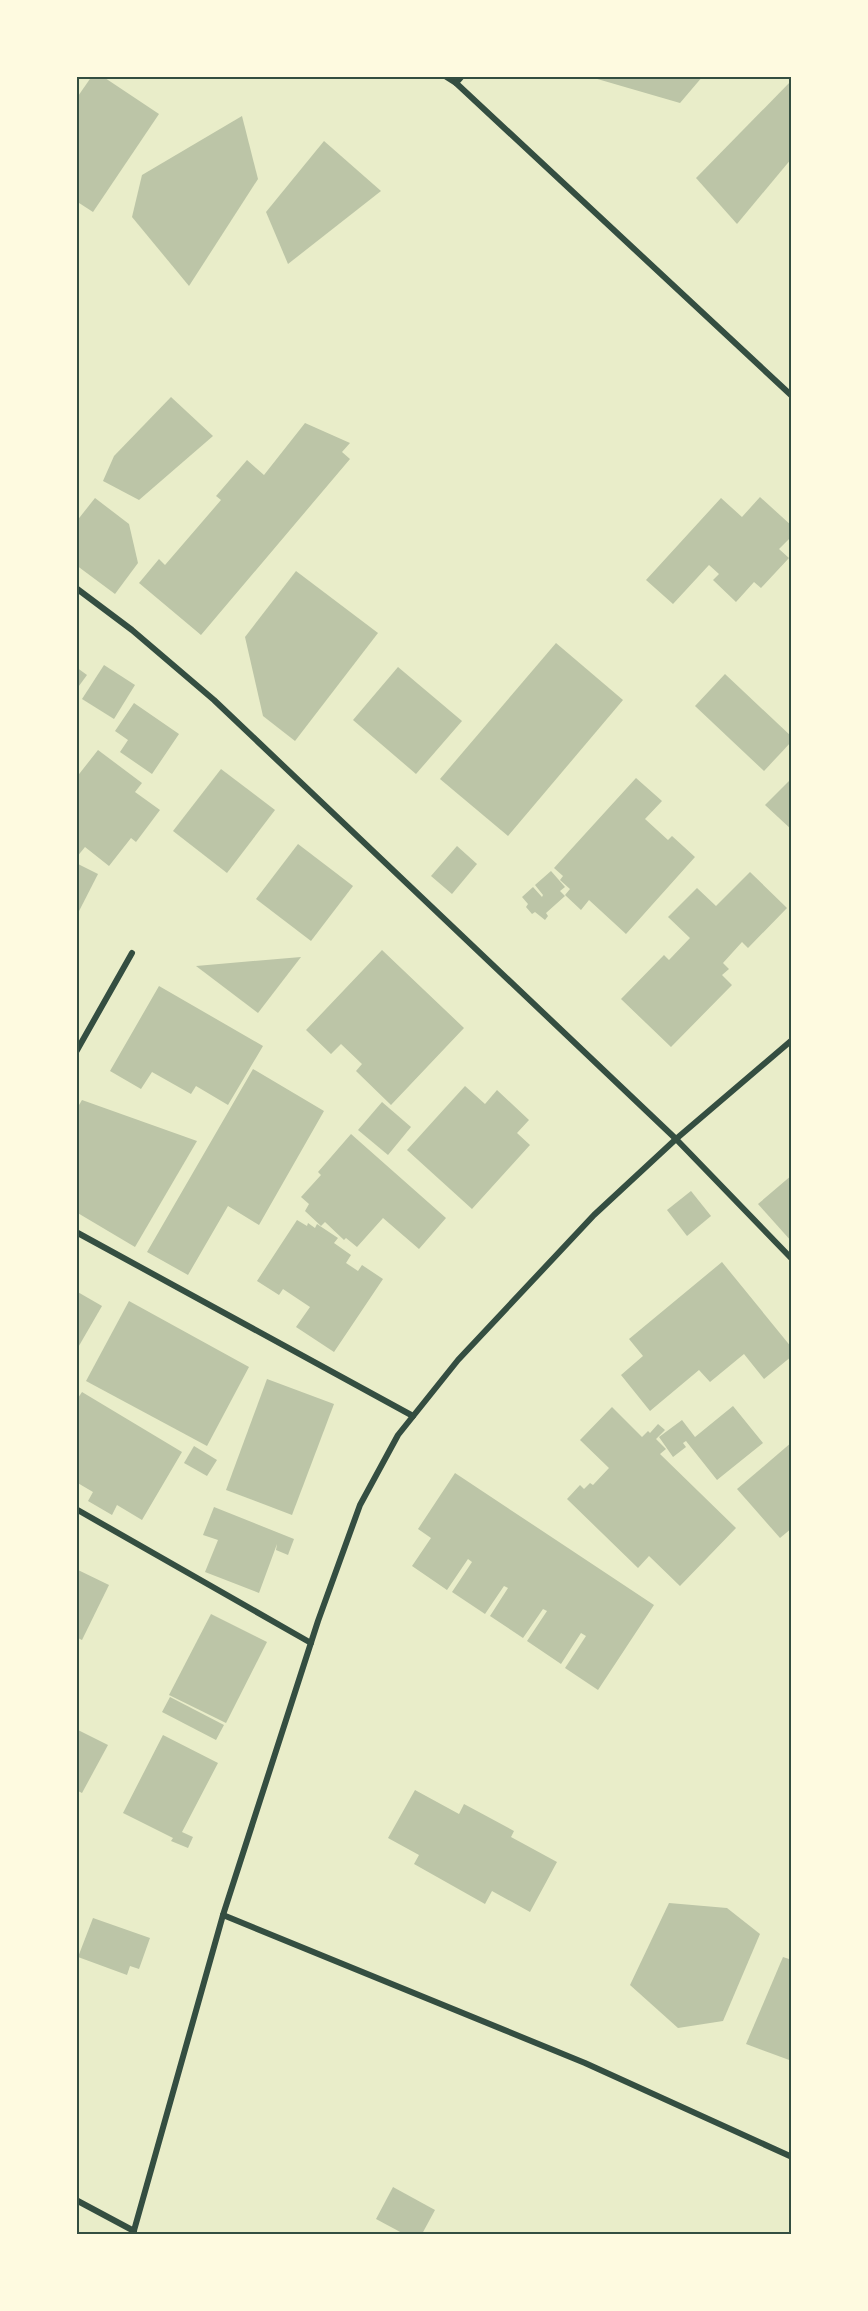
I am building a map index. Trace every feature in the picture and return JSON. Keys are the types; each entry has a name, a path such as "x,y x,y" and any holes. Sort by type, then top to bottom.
{"street":[{"path":"445,76 456,83 792,396"},
{"path":"456,83 462,76"},
{"path":"76,588 132,630 214,699 676,1140 792,1259"},
{"path":"76,1052 132,954"},
{"path":"76,2200 133,2233 223,1915 311,1643 360,1505 398,1435 458,1360 594,1215 676,1140 792,1040"},
{"path":"76,1232 413,1416"},
{"path":"76,1509 311,1643"},
{"path":"223,1915 585,2063 792,2157"}],"building":[{"path":"92,76 102,76 159,114 93,212 76,201 76,99"},
{"path":"587,76 703,76 680,103"},
{"path":"792,80 792,158 737,224 696,178"},
{"path":"242,116 258,179 189,286 132,217 142,175"},
{"path":"324,141 381,191 288,264 266,212"},
{"path":"171,397 213,436 139,500 103,481 114,456"},
{"path":"305,423 350,443 342,452 350,459 201,635 139,583 159,559 165,565 221,500 216,496 247,460 264,475"},
{"path":"760,497 792,526 792,536 779,549 789,558 761,588 754,582 736,602 713,580 719,574 709,565 673,604 646,580 721,498 742,517"},
{"path":"95,498 129,524 138,563 115,594 76,565 76,522"},
{"path":"296,571 378,633 295,741 263,716 245,637"},
{"path":"556,643 623,700 508,836 440,779"},
{"path":"104,665 135,685 114,719 82,699"},
{"path":"76,667 87,675 76,690"},
{"path":"398,667 462,721 416,774 353,720"},
{"path":"725,674 792,737 792,741 764,771 695,706"},
{"path":"134,703 179,734 152,774 120,752 128,740 115,731"},
{"path":"98,750 142,783 135,792 160,810 136,842 131,838 109,866 85,847 76,858 76,778"},
{"path":"221,769 275,810 227,873 173,831"},
{"path":"636,778 662,801 645,819 668,840 672,836 695,857 626,934 589,900 581,910 565,895 570,889 560,880 563,876 554,868"},
{"path":"792,778 792,830 765,805"},
{"path":"298,844 353,886 311,941 256,899"},
{"path":"457,846 477,864 452,894 431,876"},
{"path":"76,863 98,874 76,917"},
{"path":"551,871 565,887 560,891 565,896 546,913 548,916 545,920 535,912 532,914 522,897 533,887 542,897 543,895 535,885"},
{"path":"750,872 787,908 748,948 742,942 723,963 729,969 722,975 732,985 671,1047 621,999 664,955 669,960 690,938 668,917 697,888 716,906"},
{"path":"382,950 464,1028 391,1105 356,1071 362,1064 341,1044 331,1054 306,1030"},
{"path":"301,957 258,1013 196,966"},
{"path":"159,986 263,1046 228,1105 196,1086 191,1094 152,1072 141,1089 110,1071"},
{"path":"253,1069 324,1111 259,1225 228,1206 188,1275 147,1252"},
{"path":"465,1086 485,1104 497,1090 529,1120 517,1133 530,1145 472,1209 407,1150"},
{"path":"82,1100 197,1141 135,1247 76,1212 76,1110"},
{"path":"382,1102 411,1127 388,1155 358,1130"},
{"path":"351,1134 446,1218 419,1249 383,1218 357,1247 346,1238 344,1240 325,1222 321,1226 305,1211 309,1204 301,1197 321,1175 318,1172"},
{"path":"792,1175 792,1242 758,1204"},
{"path":"691,1191 711,1216 687,1236 667,1210"},
{"path":"297,1220 315,1228 317,1224 338,1238 334,1243 351,1255 346,1263 358,1271 362,1265 383,1279 334,1352 296,1327 310,1307 283,1289 279,1295 257,1281"},
{"path":"722,1262 792,1348 792,1356 764,1379 744,1354 710,1382 699,1370 650,1411 621,1375 643,1356 629,1339"},
{"path":"76,1291 102,1306 76,1351"},
{"path":"129,1301 249,1367 207,1446 86,1381"},
{"path":"267,1379 334,1404 292,1515 226,1490"},
{"path":"82,1392 182,1452 142,1520 117,1505 112,1515 88,1501 93,1492 76,1482 76,1401"},
{"path":"733,1406 763,1443 717,1480 686,1441 683,1443 686,1447 673,1457 659,1437 682,1420 695,1437"},
{"path":"612,1407 642,1437 648,1431 650,1433 658,1424 665,1430 656,1439 666,1449 660,1454 736,1528 680,1586 649,1556 638,1568 567,1499 580,1485 584,1489 590,1483 593,1485 609,1468 580,1440"},
{"path":"792,1442 792,1528 780,1538 737,1489"},
{"path":"194,1446 217,1460 207,1476 184,1463"},
{"path":"455,1473 654,1605 598,1690 565,1668 586,1636 581,1633 561,1664 527,1641 547,1611 543,1609 523,1638 490,1616 508,1588 504,1586 485,1614 452,1592 472,1562 468,1559 447,1590 412,1566 431,1538 418,1529"},
{"path":"214,1507 294,1539 288,1555 276,1550 277,1544 259,1593 205,1572 218,1540 203,1535"},
{"path":"76,1569 109,1585 82,1640 76,1637"},
{"path":"211,1614 267,1642 226,1723 169,1695"},
{"path":"170,1697 224,1725 216,1740 162,1712"},
{"path":"76,1729 108,1745 82,1793 76,1790"},
{"path":"163,1735 218,1763 182,1832 193,1837 188,1848 171,1841 173,1838 123,1813"},
{"path":"415,1790 459,1814 464,1804 514,1831 511,1837 557,1862 530,1912 492,1891 485,1904 414,1864 419,1855 388,1838"},
{"path":"669,1903 727,1908 760,1934 723,2021 678,2028 630,1985"},
{"path":"93,1918 150,1938 139,1969 130,1966 127,1975 78,1957"},
{"path":"783,1957 792,1960 792,2061 746,2044"},
{"path":"393,2187 435,2210 422,2234 404,2234 376,2219"}]}
